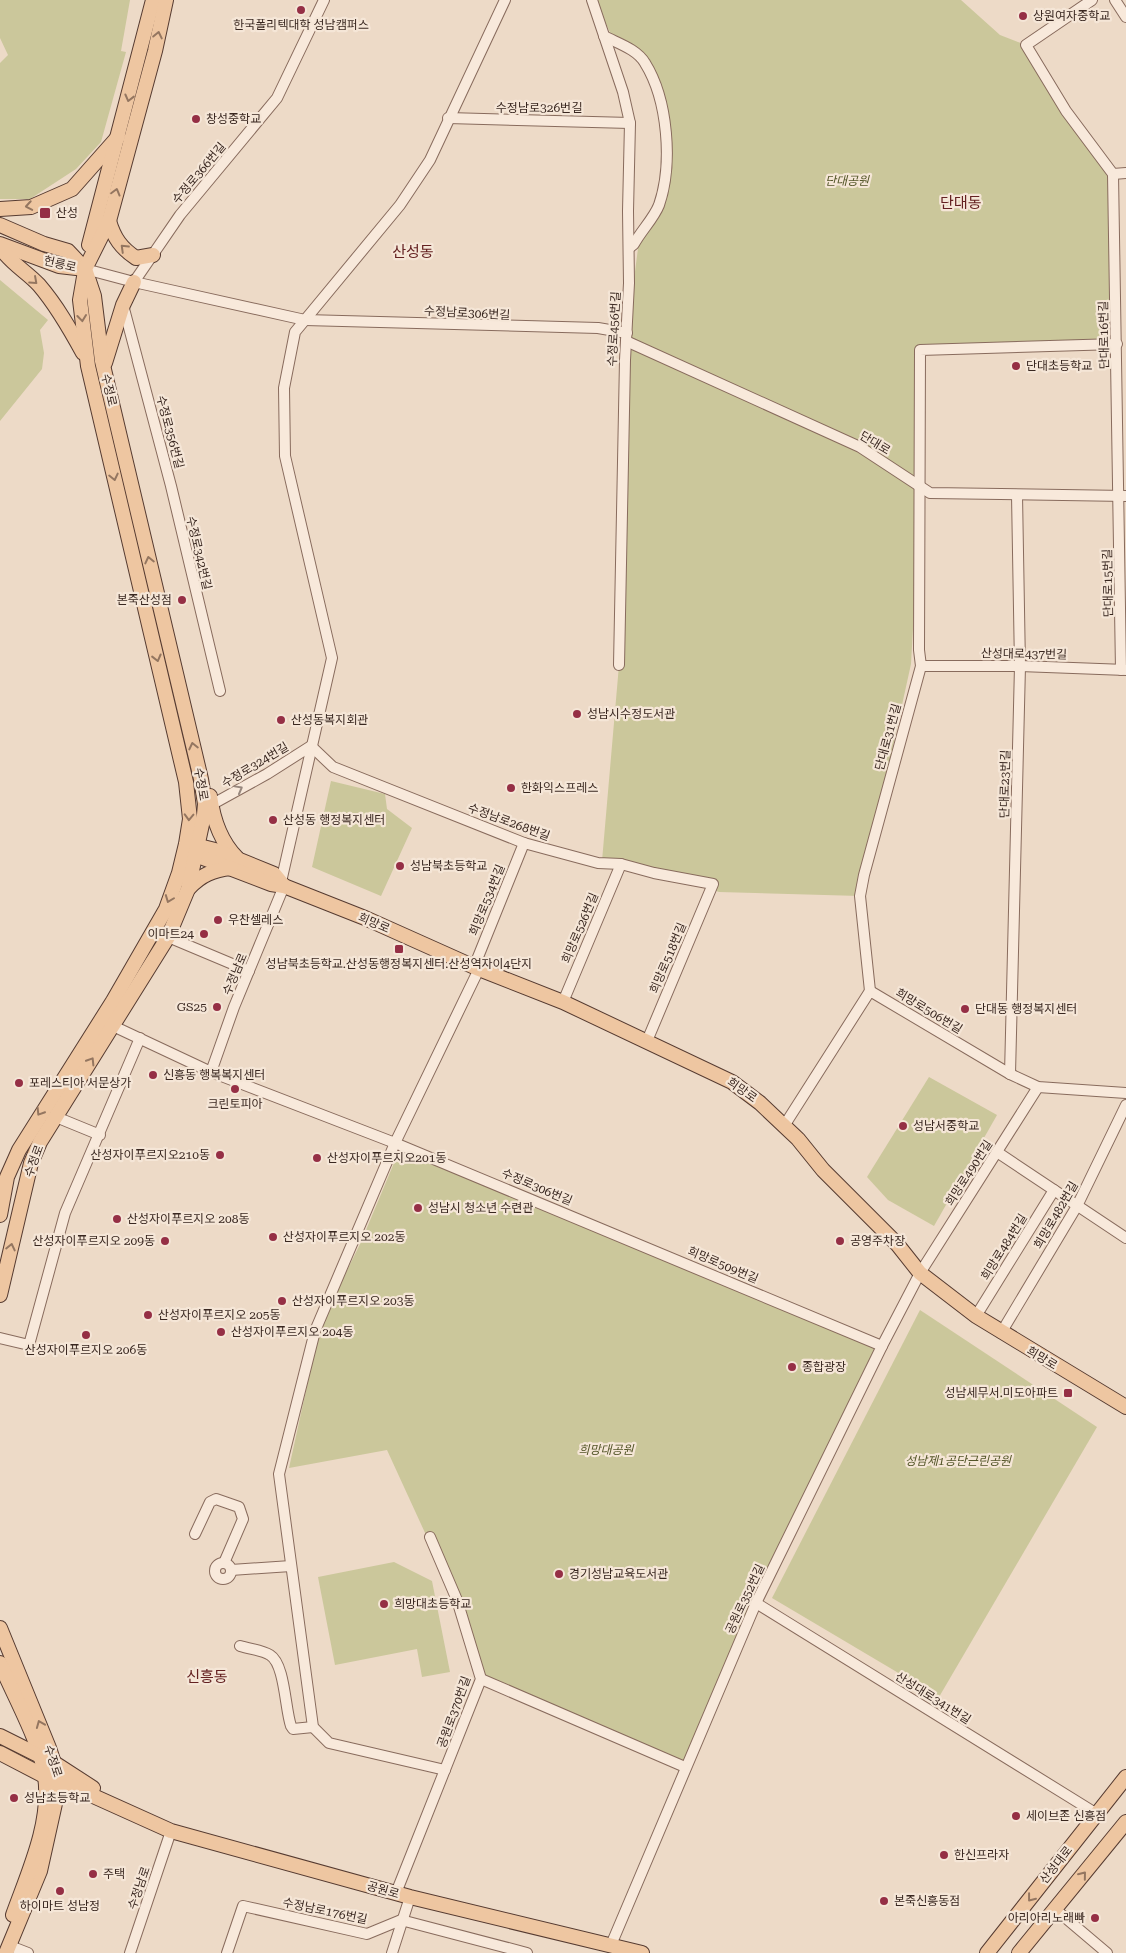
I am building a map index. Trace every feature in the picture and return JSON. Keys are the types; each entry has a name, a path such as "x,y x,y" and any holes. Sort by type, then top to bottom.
{"main road":[{"name":"수정로","path":"0,1294 31,1163 56,1117 168,936 188,889 192,849 186,782 88,361 80,300 90,242 120,135 153,0"},
{"name":"수정로","path":"0,1215 7,1177 16,1155 36,1119 113,1000 160,920 179,873 192,849 205,804 199,770 104,366 94,296 85,269 109,221 155,51 166,0"},
{"path":"0,209 31,207 72,189 120,135"},
{"path":"109,221 113,235 123,249 136,258 152,255"},
{"name":"헌릉로","path":"0,225 44,244 68,251 85,269"},
{"path":"0,245 8,259 37,283 62,314 88,361"},
{"name":"헌릉로","path":"0,245 58,266 85,269"},
{"path":"104,366 124,305 134,282"},
{"path":"188,889 199,878 236,864 220,834 209,787 199,770"},
{"name":"희망로","path":"192,849 236,864 272,884 283,884 477,968 563,1002 732,1082 760,1102 784,1126 842,1190 897,1244 920,1273 976,1316 1126,1407"},
{"name":"수정로","path":"0,1628 56,1764 60,1781 40,1871 5,1949"},
{"name":"수정로","path":"0,1663 41,1758 46,1777 44,1814 33,1859 5,1949"},
{"name":"공원로","path":"0,1736 56,1764 129,1812"},
{"name":"공원로","path":"0,1753 46,1777 60,1781 171,1831 410,1897 642,1953"},
{"name":"산성대로","path":"987,1953 1126,1777"},
{"path":"1019,1953 1126,1822"}],"street":[{"name":"수정로366번길","path":"134,282 180,215 277,98 324,0"},
{"name":"수정남로","path":"211,1072 283,884 310,746 332,658 285,456 284,388 295,332 400,205 430,160 448,118 505,0"},
{"name":"수정로456번길","path":"592,0 623,92 630,123 620,665"},
{"path":"1092,0 1026,45 1066,111 1113,174 1126,173"},
{"path":"1115,0 1126,17"},
{"path":"604,36 636,53 645,62 660,101 668,154 659,206 634,244 629,248"},
{"name":"수정남로326번길","path":"448,118 630,123"},
{"name":"단대로16번길","path":"1113,174 1123,496"},
{"name":"수정남로306번길","path":"85,269 134,282 305,320 598,328 626,337"},
{"name":"수정로356번길","path":"124,305 171,486"},
{"name":"단대로","path":"626,337 860,447 930,493 1123,496"},
{"name":"단대로31번길","path":"870,991 860,896 920,666 918,650 921,487 920,350 1117,344"},
{"name":"수정로342번길","path":"171,486 220,691"},
{"name":"단대로23번길","path":"1010,1074 1020,666 1017,495"},
{"name":"단대로15번길","path":"1123,496 1124,670"},
{"name":"산성대로437번길","path":"920,666 1020,666 1124,670"},
{"name":"수정로324번길","path":"212,805 267,774 310,746"},
{"name":"수정남로268번길","path":"310,746 333,766 524,843 598,863 621,864 654,873 713,884"},
{"name":"희망로534번길","path":"313,1727 279,1474 315,1331 395,1142 477,968 524,843"},
{"name":"희망로526번길","path":"563,1002 621,864"},
{"name":"희망로518번길","path":"647,1041 713,884"},
{"path":"168,936 249,971"},
{"path":"784,1126 870,991"},
{"name":"희망로506번길","path":"870,991 1010,1074 1038,1087 1126,1093"},
{"name":"수정로306번길","path":"113,1026 211,1072 395,1142 670,1257"},
{"path":"0,1338 29,1345 65,1212 100,1135 140,1038"},
{"name":"희망로490번길","path":"920,1273 1038,1087"},
{"name":"희망로482번길","path":"1001,1332 1078,1206 1126,1105"},
{"path":"56,1117 100,1135"},
{"path":"997,1152 1126,1238"},
{"path":"16,1155 31,1163"},
{"name":"희망로484번길","path":"976,1316 1054,1190"},
{"name":"희망로509번길","path":"670,1257 882,1346"},
{"name":"공원로352번길","path":"611,1945 756,1603 882,1346 920,1273"},
{"path":"195,1534 210,1502 216,1499 240,1506 243,1518 228,1567 291,1566"},
{"name":"공원로370번길","path":"396,1893 481,1679 457,1600 430,1538"},
{"name":"산성대로341번길","path":"756,1603 1096,1814"},
{"path":"240,1646 270,1655 276,1660 281,1673 293,1729 313,1727 329,1743 445,1770"},
{"path":"481,1679 685,1767"},
{"name":"수정남로","path":"130,1953 171,1831"},
{"path":"392,1953 401,1920 410,1897"},
{"name":"수정남로176번길","path":"227,1953 243,1906 367,1934 401,1920"},
{"path":"1055,1909 1107,1953"},
{"path":"401,1920 527,1953"},
{"path":"5,1949 28,1953"}],"green space":[{"path":"0,0 130,0 121,51 126,52 101,142 76,169 30,199 0,199 0,63 8,55 0,38"},
{"name":"단대공원","path":"595,0 961,0 1000,35 1026,45 1113,174 1115,222 1110,341 918,347 921,487 911,664 860,896 719,892 688,881 602,861 619,665 627,333 640,233 651,227 668,154 660,101 645,62 613,39"},
{"path":"0,280 48,320 40,330 44,353 42,369 0,421"},
{"path":"331,781 385,794 387,809 412,828 381,896 312,867"},
{"path":"929,1077 997,1115 934,1226 888,1200 867,1177"},
{"name":"희망대공원","path":"399,1151 500,1189 878,1348 684,1764 485,1679 454,1596 387,1450 289,1468 316,1345 333,1299 361,1242"},
{"name":"성남제1공단근린공원","path":"920,1310 1097,1427 939,1697 772,1598"},
{"path":"394,1562 432,1581 450,1672 422,1677 417,1649 335,1665 318,1577"}],"place":[{"name":"한국폴리텍대학 성남캠퍼스","path":"301,10"},
{"name":"상원여자중학교","path":"1023,16"},
{"name":"창성중학교","path":"196,119"},
{"name":"산성","path":"45,213"},
{"name":"단대초등학교","path":"1016,366"},
{"name":"본죽산성점","path":"182,600"},
{"name":"성남시수정도서관","path":"577,714"},
{"name":"산성동복지회관","path":"281,720"},
{"name":"한화익스프레스","path":"511,788"},
{"name":"산성동 행정복지센터","path":"273,820"},
{"name":"성남북초등학교","path":"400,866"},
{"name":"우찬셀레스","path":"218,920"},
{"name":"이마트24","path":"204,934"},
{"name":"성남북초등학교.산성동행정복지센터.산성역자이4단지","path":"399,949"},
{"name":"GS25","path":"217,1007"},
{"name":"단대동 행정복지센터","path":"965,1009"},
{"name":"신흥동 행복복지센터","path":"153,1075"},
{"name":"포레스티아 서문상가","path":"19,1083"},
{"name":"크린토피아","path":"235,1089"},
{"name":"성남서중학교","path":"903,1126"},
{"name":"산성자이푸르지오210동","path":"220,1155"},
{"name":"산성자이푸르지오201동","path":"317,1158"},
{"name":"성남시 청소년 수련관","path":"418,1208"},
{"name":"산성자이푸르지오 208동","path":"117,1219"},
{"name":"산성자이푸르지오 202동","path":"273,1237"},
{"name":"산성자이푸르지오 209동","path":"165,1241"},
{"name":"공영주차장","path":"840,1241"},
{"name":"산성자이푸르지오 203동","path":"282,1301"},
{"name":"산성자이푸르지오 205동","path":"148,1315"},
{"name":"산성자이푸르지오 204동","path":"221,1332"},
{"name":"산성자이푸르지오 206동","path":"86,1335"},
{"name":"종합광장","path":"792,1367"},
{"name":"성남세무서.미도아파트","path":"1068,1393"},
{"name":"경기성남교육도서관","path":"559,1574"},
{"name":"희망대초등학교","path":"384,1604"},
{"name":"성남초등학교","path":"14,1798"},
{"name":"세이브존 신흥점","path":"1016,1816"},
{"name":"한신프라자","path":"944,1855"},
{"name":"주택","path":"93,1874"},
{"name":"하이마트 성남정","path":"60,1891"},
{"name":"본죽신흥동점","path":"884,1901"},
{"name":"아리아리노래빠","path":"1095,1918"}],"district":[{"name":"단대동","path":"961,203"},
{"name":"산성동","path":"413,252"},
{"name":"신흥동","path":"207,1677"}]}
